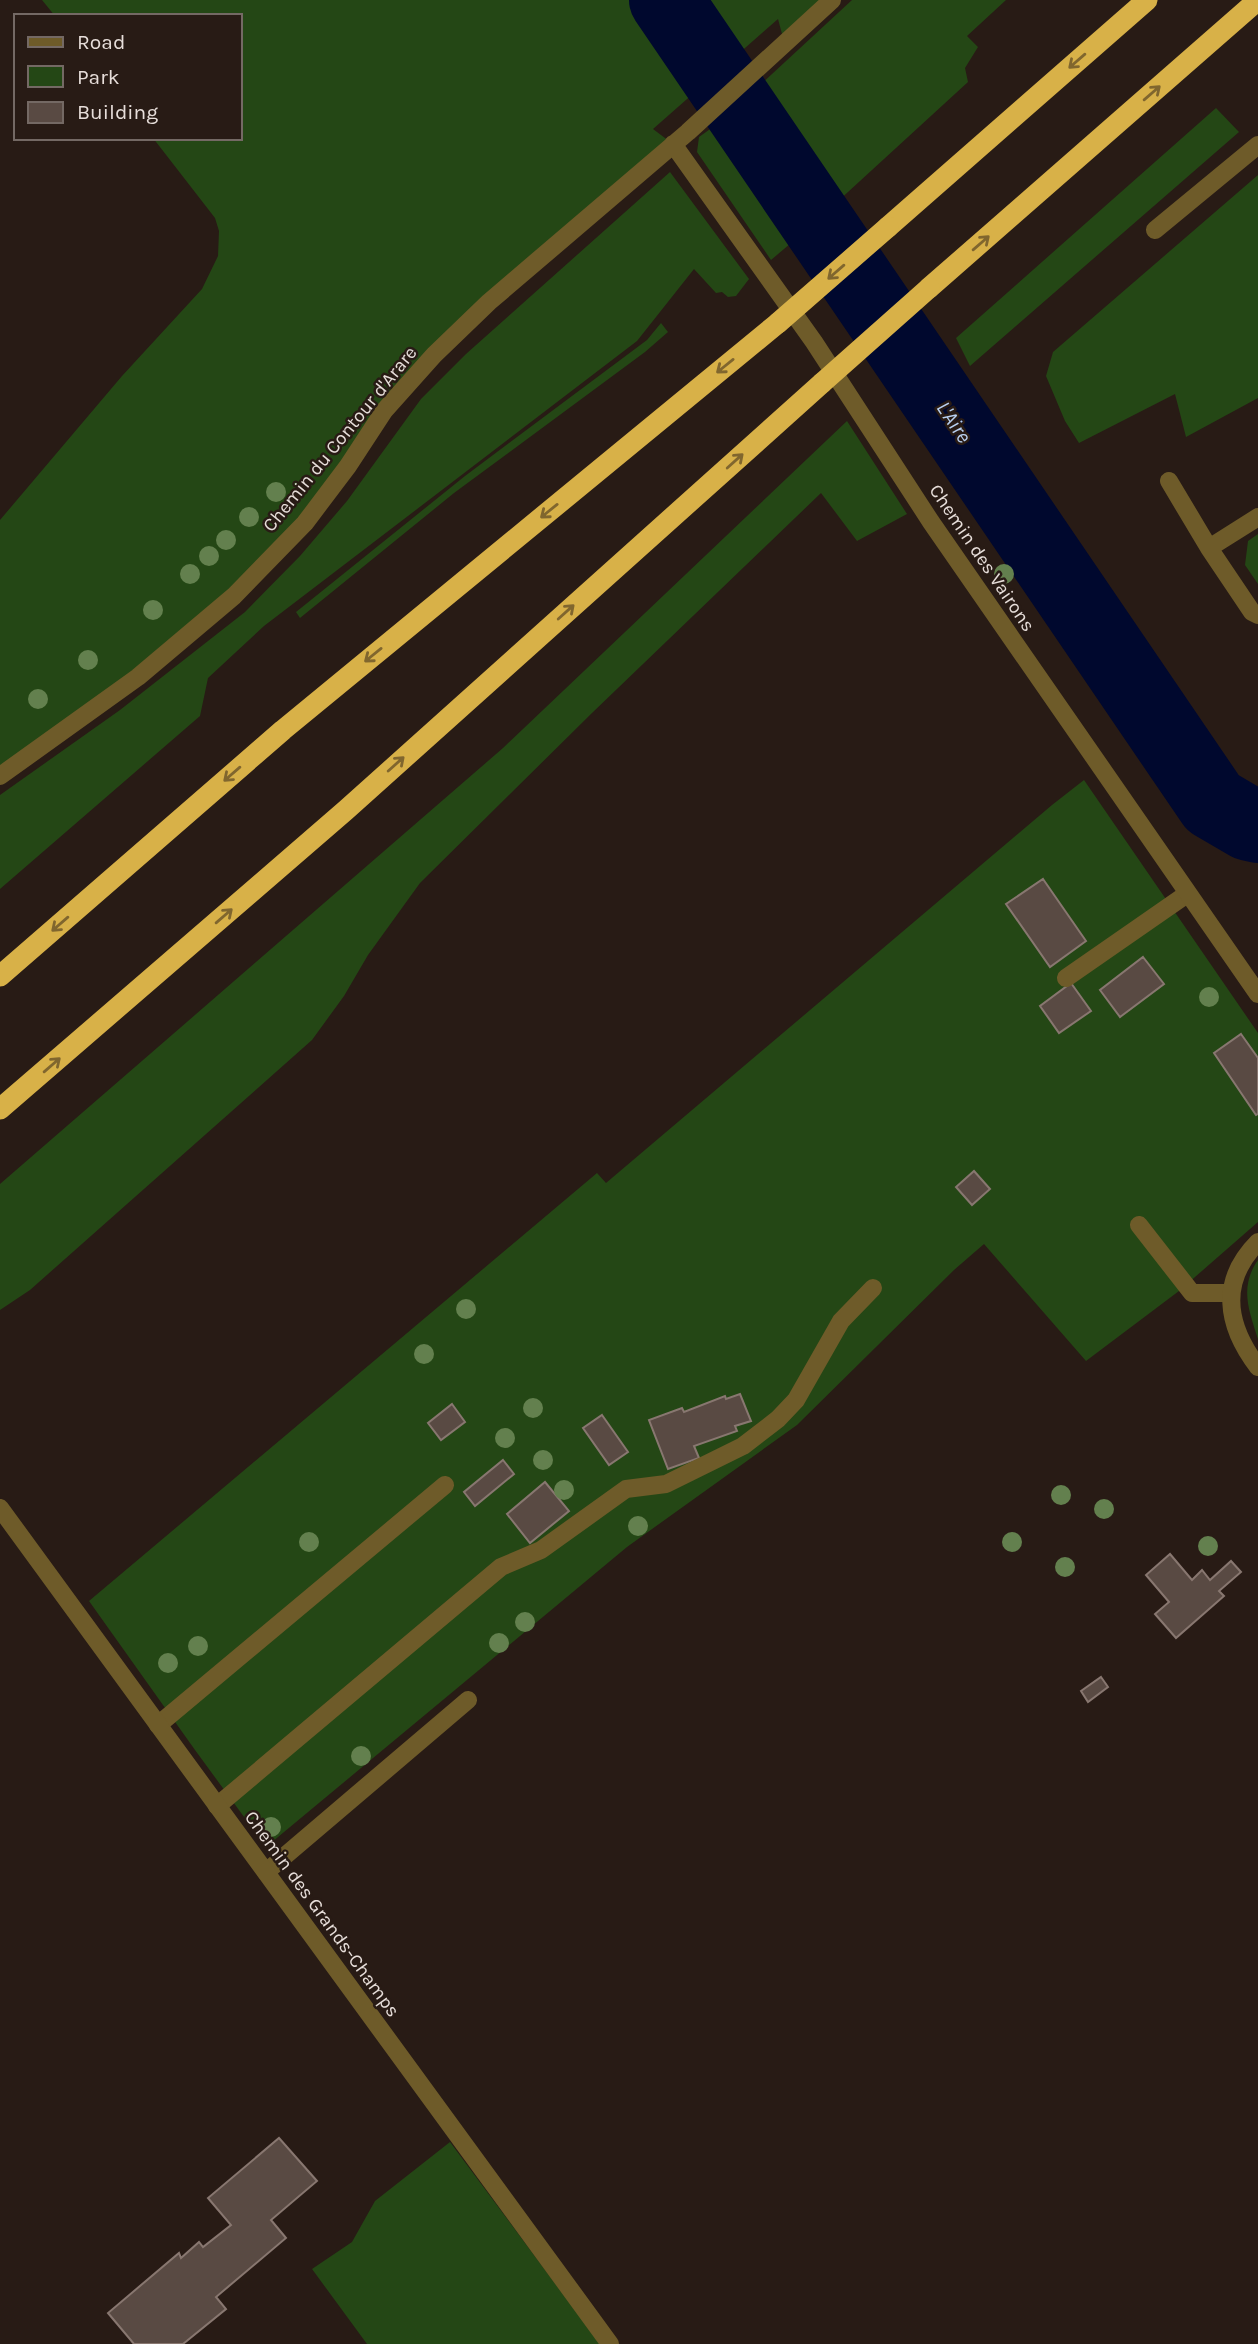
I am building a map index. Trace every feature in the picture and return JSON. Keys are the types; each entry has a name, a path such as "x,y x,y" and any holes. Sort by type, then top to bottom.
{"highway":[{"path":"0,976 283,730 778,323 1133,5"},
{"path":"0,1109 346,810 929,288 1256,6"}],"street":[{"name":"Chemin du Contour d'Arare","path":"0,776 138,677 234,596 304,523 348,466 384,411 434,355 489,302 688,132 832,0"},
{"name":"Chemin des Vairons","path":"673,144 814,342 931,522 1258,995"},
{"path":"1155,230 1258,145"},
{"path":"1169,481 1209,548 1252,612 1258,615"},
{"path":"1209,548 1258,517"},
{"path":"1066,978 1187,894"},
{"path":"1139,1225 1192,1293 1230,1293"},
{"path":"1258,1242 1247,1253 1230,1293 1231,1310 1238,1331 1258,1367"},
{"path":"217,1806 501,1567 541,1550 626,1489 666,1484 743,1446 778,1419 796,1400 841,1321 873,1288"},
{"path":"158,1725 445,1485"},
{"name":"Chemin des Grands-Champs","path":"0,1508 610,2344"},
{"path":"266,1872 468,1700"}],"green space":[{"path":"42,0 832,0 785,45 778,19 653,129 673,144 489,302 234,596 0,776 0,520 122,376 202,289 218,256 219,231 215,218 155,140 242,140 242,14 53,14"},
{"path":"852,0 1006,0 967,36 978,47 965,68 968,82 836,203 758,87"},
{"path":"1216,108 1239,132 970,366 956,338"},
{"path":"720,122 797,238 771,260 697,152 699,137"},
{"path":"670,172 749,279 736,296 728,297 722,292 716,293 694,269 637,341 264,626 208,678 200,716 0,889 0,795 120,710 245,612 300,556 347,501 421,399 466,354"},
{"path":"1258,175 1258,398 1186,437 1175,394 1079,443 1065,421 1046,376 1053,352"},
{"path":"661,323 668,332 645,352 454,493 300,618 296,612 465,476 647,340"},
{"path":"847,421 907,514 857,541 821,493 420,883 312,1040 30,1290 0,1310 0,1184 503,748"},
{"path":"1258,534 1258,584 1245,565 1248,541"},
{"path":"1084,780 1258,1033 1258,1222 1179,1291 1086,1361 984,1244 954,1270 797,1425 627,1547 266,1847 89,1601 597,1173 606,1183"},
{"path":"1258,1260 1258,1339 1249,1309 1247,1289"},
{"path":"450,2142 600,2344 367,2344 312,2269 352,2242 375,2201"}],"building":[{"path":"1043,879 1086,941 1050,967 1006,904"},
{"path":"1143,957 1164,984 1120,1017 1100,990"},
{"path":"1071,983 1091,1011 1059,1033 1040,1006"},
{"path":"1241,1034 1258,1058 1256,1115 1214,1053"},
{"path":"974,1171 990,1189 972,1205 956,1187"},
{"path":"740,1394 751,1421 735,1426 737,1431 694,1446 699,1458 668,1469 649,1420 682,1408 684,1412 725,1396 726,1399"},
{"path":"452,1404 465,1422 441,1440 428,1423"},
{"path":"602,1415 628,1452 609,1465 583,1428"},
{"path":"503,1460 514,1474 475,1506 464,1492"},
{"path":"545,1482 569,1511 530,1543 507,1514"},
{"path":"1170,1554 1192,1580 1202,1570 1210,1580 1231,1561 1241,1572 1219,1591 1224,1596 1176,1638 1155,1614 1169,1602 1146,1575"},
{"path":"1101,1677 1108,1687 1088,1702 1081,1691"},
{"path":"279,2138 317,2181 271,2220 286,2238 216,2297 226,2309 183,2344 134,2344 108,2313 179,2253 181,2258 199,2242 203,2247 231,2225 208,2198"}],"waterway":[{"name":"L'Aire","path":"666,0 1213,803 1249,824 1258,826"}]}
